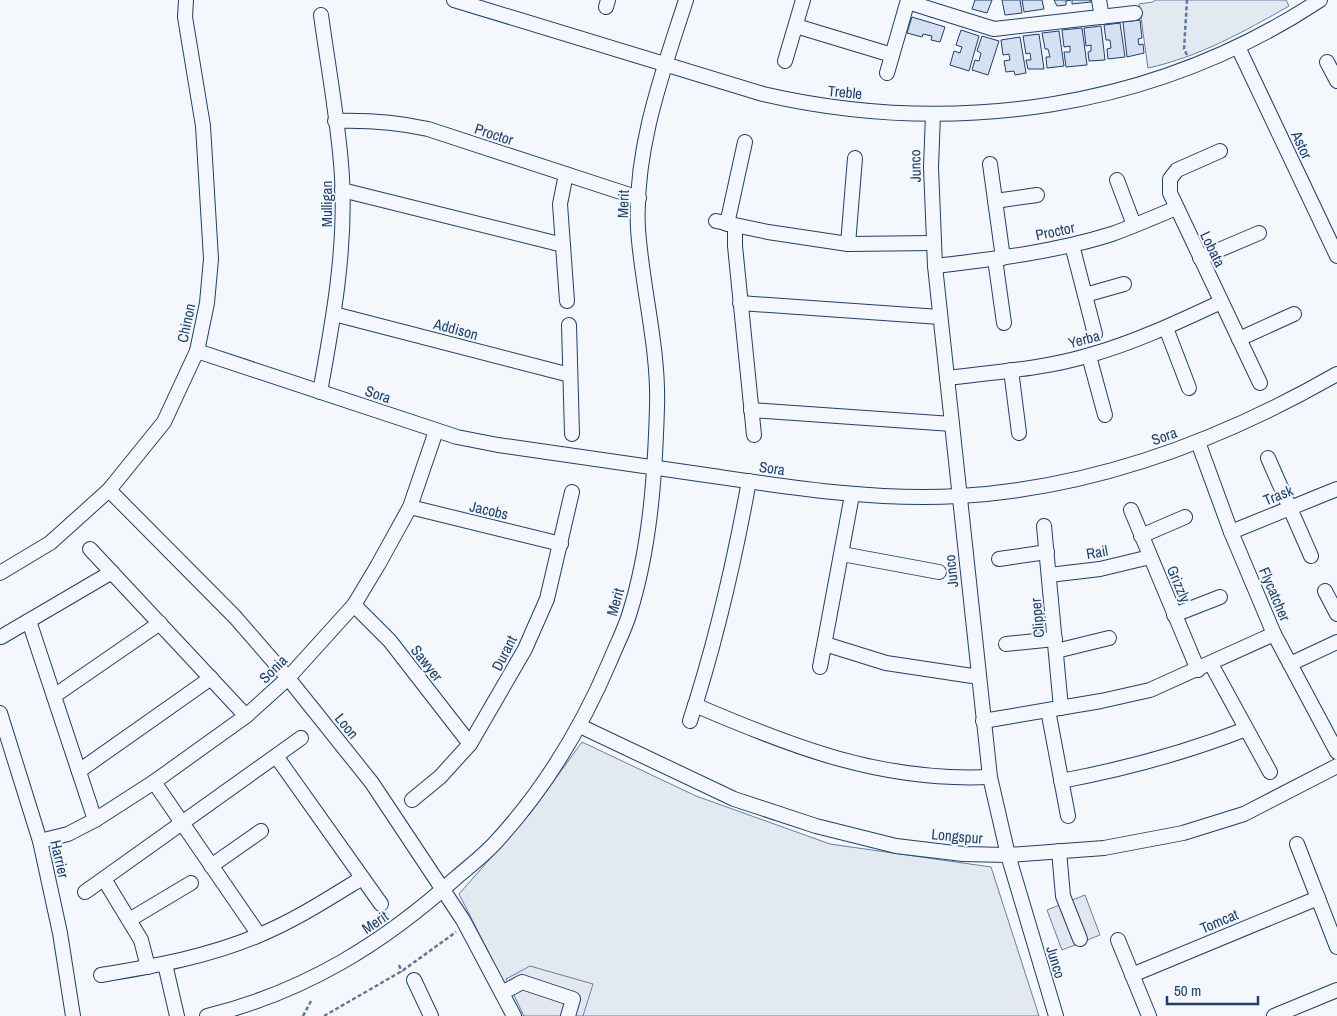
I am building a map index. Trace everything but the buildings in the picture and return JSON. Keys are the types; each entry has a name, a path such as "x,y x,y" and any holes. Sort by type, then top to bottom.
{"street":[{"name":"Chinon","path":"0,573 50,543 109,490 164,422 197,351 207,303 211,259 203,126 185,17 186,0"},
{"name":"Treble","path":"454,0 665,64 713,81 814,106 933,114 1017,109 1102,95 1148,83 1238,47 1295,17 1320,0"},
{"name":"Merit","path":"207,1016 279,993 331,968 387,936 495,844 544,781 580,726 629,616 646,542 654,467 657,404 638,228 641,169 651,116 665,64 686,0"},
{"path":"785,61 804,0"},
{"path":"1100,0 1102,17"},
{"path":"887,73 908,1 994,29 1136,13"},
{"name":"Mulligan","path":"320,392 334,314 343,230 342,190 335,121 321,15"},
{"path":"796,26 892,55"},
{"name":"Astor","path":"1238,47 1332,231 1337,256"},
{"path":"1327,62 1337,81"},
{"name":"Junco","path":"933,114 930,167 935,266 990,777 1008,855 1056,1016"},
{"name":"Proctor","path":"335,121 372,119 398,122 428,129 639,198"},
{"path":"745,142 726,223 734,246 754,436"},
{"name":"Lobata","path":"1220,151 1177,170 1170,179 1170,194 1260,383"},
{"path":"848,244 855,158"},
{"path":"990,164 995,201 1004,323"},
{"path":"566,174 560,204 567,301"},
{"path":"1117,180 1134,225"},
{"path":"342,190 563,245"},
{"path":"995,201 1037,195"},
{"name":"Proctor","path":"935,266 999,259 1072,245 1134,225 1176,208"},
{"path":"726,223 848,244 934,243"},
{"path":"1200,258 1259,232"},
{"path":"1072,245 1095,334"},
{"path":"1084,295 1124,284"},
{"name":"Yerba","path":"947,378 1011,370 1089,356 1166,328 1221,302"},
{"path":"740,303 940,317"},
{"name":"Addison","path":"334,314 570,375"},
{"path":"1239,339 1294,314"},
{"path":"569,325 572,434"},
{"path":"1166,328 1189,388"},
{"name":"Sora","path":"197,351 436,431 498,445 852,495 959,496 1078,479 1139,462 1198,442 1247,422 1337,374"},
{"path":"1089,356 1105,415"},
{"path":"1011,370 1019,433"},
{"path":"751,410 952,424"},
{"name":"Sonia","path":"40,842 68,834 154,782 246,716 288,678 354,605 410,508 436,431"},
{"name":"Flycatcher","path":"1198,442 1231,532 1274,634 1337,752"},
{"path":"1268,458 1311,556"},
{"path":"690,721 726,597 749,481"},
{"name":"Trask","path":"1231,532 1337,489"},
{"name":"Loon","path":"109,490 235,617 288,678 372,783 466,925 514,1016"},
{"name":"Durant","path":"412,800 440,777 470,744 525,649 547,599 572,492"},
{"path":"820,667 852,495"},
{"name":"Jacobs","path":"410,508 561,544"},
{"name":"Grizzly","path":"1131,510 1174,615 1204,667 1246,728 1270,772"},
{"path":"1141,536 1185,517"},
{"name":"Clipper","path":"1044,526 1055,645 1055,709 1061,781 1068,816"},
{"path":"90,549 246,716"},
{"path":"999,559 1047,552"},
{"path":"842,554 939,572"},
{"name":"Rail","path":"1049,576 1100,569 1150,557"},
{"path":"1,637 112,572"},
{"path":"1325,590 1337,614"},
{"path":"1174,615 1220,597"},
{"name":"Sawyer","path":"354,605 390,641 470,744"},
{"path":"29,621 94,820"},
{"path":"54,696 160,623"},
{"path":"983,721 1150,690 1274,634"},
{"path":"1006,644 1055,645 1108,638"},
{"path":"1290,664 1337,642"},
{"path":"825,644 886,663 978,677"},
{"path":"79,771 211,678"},
{"path":"695,705 825,756 890,772 955,779 990,777"},
{"name":"Harrier","path":"0,713 40,842 60,933 73,1016"},
{"name":"Longspur","path":"580,726 734,799 816,826 896,846 963,854 1008,855 1104,848 1192,830 1244,814 1337,766"},
{"path":"1061,781 1124,769 1196,748 1246,728"},
{"path":"85,892 301,738"},
{"path":"276,756 381,904"},
{"path":"154,782 259,936"},
{"path":"211,866 261,832"},
{"path":"1297,844 1337,946"},
{"path":"1059,851 1063,896 1080,939"},
{"path":"101,975 197,957 259,936 310,910 362,878"},
{"path":"104,879 144,946 148,967"},
{"path":"129,920 191,882"},
{"name":"Tomcat","path":"1132,974 1318,898"},
{"path":"1118,940 1148,1016"},
{"path":"165,964 177,1016"},
{"path":"414,980 428,1015"},
{"path":"502,993 522,982 573,999 568,1016"},
{"path":"1274,1016 1337,990"}],"path":[{"path":"1187,0 1184,49 1191,67"},
{"path":"324,1016 412,965 466,925"},
{"path":"303,1016 312,1001"}],"shaded area":[{"path":"1155,0 1286,0 1289,6 1238,34 1203,50 1148,68 1139,4"},
{"path":"582,742 696,796 830,844 991,867 1039,1016 521,1016 459,894 532,811"},
{"path":"1085,895 1100,935 1062,950 1047,910"},
{"path":"530,966 593,984 583,1016 524,1016 506,979"}]}
